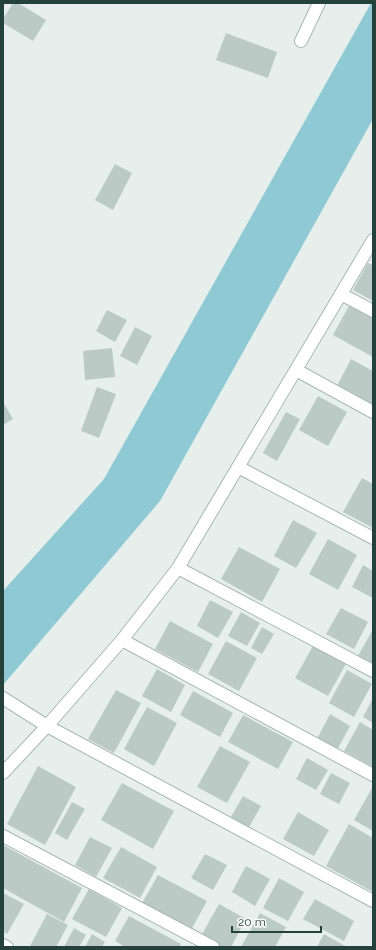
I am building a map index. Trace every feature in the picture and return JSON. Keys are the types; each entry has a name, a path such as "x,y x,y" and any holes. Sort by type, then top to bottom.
{"street":[{"path":"301,41 319,3"},
{"path":"3,773 47,726 122,640 178,568 373,240"},
{"path":"341,294 373,311"},
{"path":"296,370 373,412"},
{"path":"238,467 373,538"},
{"path":"178,568 373,672"},
{"path":"122,640 373,775"},
{"path":"3,698 47,726 373,901"},
{"path":"3,836 212,947"},
{"path":"3,945 7,947"}],"water":[{"path":"371,3 373,3 373,119 160,501 3,685 3,591 104,479"}],"building":[{"path":"13,3 18,3 46,20 33,41 3,23 3,19"},
{"path":"226,33 277,52 268,78 216,60"},
{"path":"115,164 132,173 113,210 95,200"},
{"path":"368,263 373,265 373,301 353,290"},
{"path":"350,304 373,317 373,357 333,335"},
{"path":"107,310 127,320 115,342 96,331"},
{"path":"135,327 152,336 137,365 120,356"},
{"path":"112,348 115,377 85,380 83,351"},
{"path":"351,359 373,371 373,406 337,386"},
{"path":"97,387 116,394 99,438 81,431"},
{"path":"318,396 347,412 328,446 299,430"},
{"path":"3,402 13,419 3,425"},
{"path":"286,412 300,419 277,461 263,453"},
{"path":"362,478 373,484 373,528 343,512"},
{"path":"293,520 317,533 296,568 274,556"},
{"path":"328,539 357,555 338,590 309,574"},
{"path":"239,547 280,569 262,602 221,579"},
{"path":"363,565 373,571 373,598 352,587"},
{"path":"210,600 233,612 218,638 197,626"},
{"path":"341,608 368,622 354,649 326,634"},
{"path":"241,612 260,623 247,646 228,636"},
{"path":"170,621 213,644 198,672 155,649"},
{"path":"262,627 274,634 262,654 251,648"},
{"path":"373,629 373,664 358,656"},
{"path":"226,641 257,658 239,691 208,674"},
{"path":"314,644 347,662 328,696 295,678"},
{"path":"157,669 185,685 171,712 142,696"},
{"path":"347,670 372,684 354,717 329,703"},
{"path":"116,690 141,703 114,753 88,739"},
{"path":"193,691 233,713 220,737 180,715"},
{"path":"373,698 373,723 363,717"},
{"path":"147,707 177,723 154,766 124,749"},
{"path":"330,714 350,726 337,750 317,739"},
{"path":"243,715 293,742 278,769 228,742"},
{"path":"360,722 373,730 373,767 344,751"},
{"path":"220,746 250,762 227,803 197,787"},
{"path":"307,758 328,770 316,790 296,779"},
{"path":"38,766 76,787 45,845 7,824"},
{"path":"331,773 350,783 339,804 320,794"},
{"path":"122,783 174,811 153,849 101,820"},
{"path":"373,786 373,831 354,820"},
{"path":"243,796 261,806 249,827 231,817"},
{"path":"72,802 85,809 67,840 55,833"},
{"path":"298,812 329,830 314,856 283,839"},
{"path":"349,824 373,838 373,892 326,866"},
{"path":"90,837 112,848 96,877 75,865"},
{"path":"3,845 82,888 64,922 3,888"},
{"path":"121,847 157,867 140,898 103,878"},
{"path":"205,854 227,865 213,890 191,878"},
{"path":"246,866 270,879 255,906 232,892"},
{"path":"158,875 207,901 190,932 141,905"},
{"path":"279,878 304,892 288,921 263,908"},
{"path":"89,889 122,908 106,937 72,919"},
{"path":"3,893 24,904 7,934 3,931"},
{"path":"315,899 354,921 344,941 303,919"},
{"path":"219,904 246,919 231,947 221,947 201,936"},
{"path":"260,913 286,927 275,947 241,947"},
{"path":"47,914 68,925 56,947 32,947 30,946"},
{"path":"129,916 181,944 179,947 125,947 115,941"},
{"path":"74,928 86,935 79,947 64,947"},
{"path":"92,934 105,942 102,947 85,947"},
{"path":"324,934 347,947 317,947"}]}
